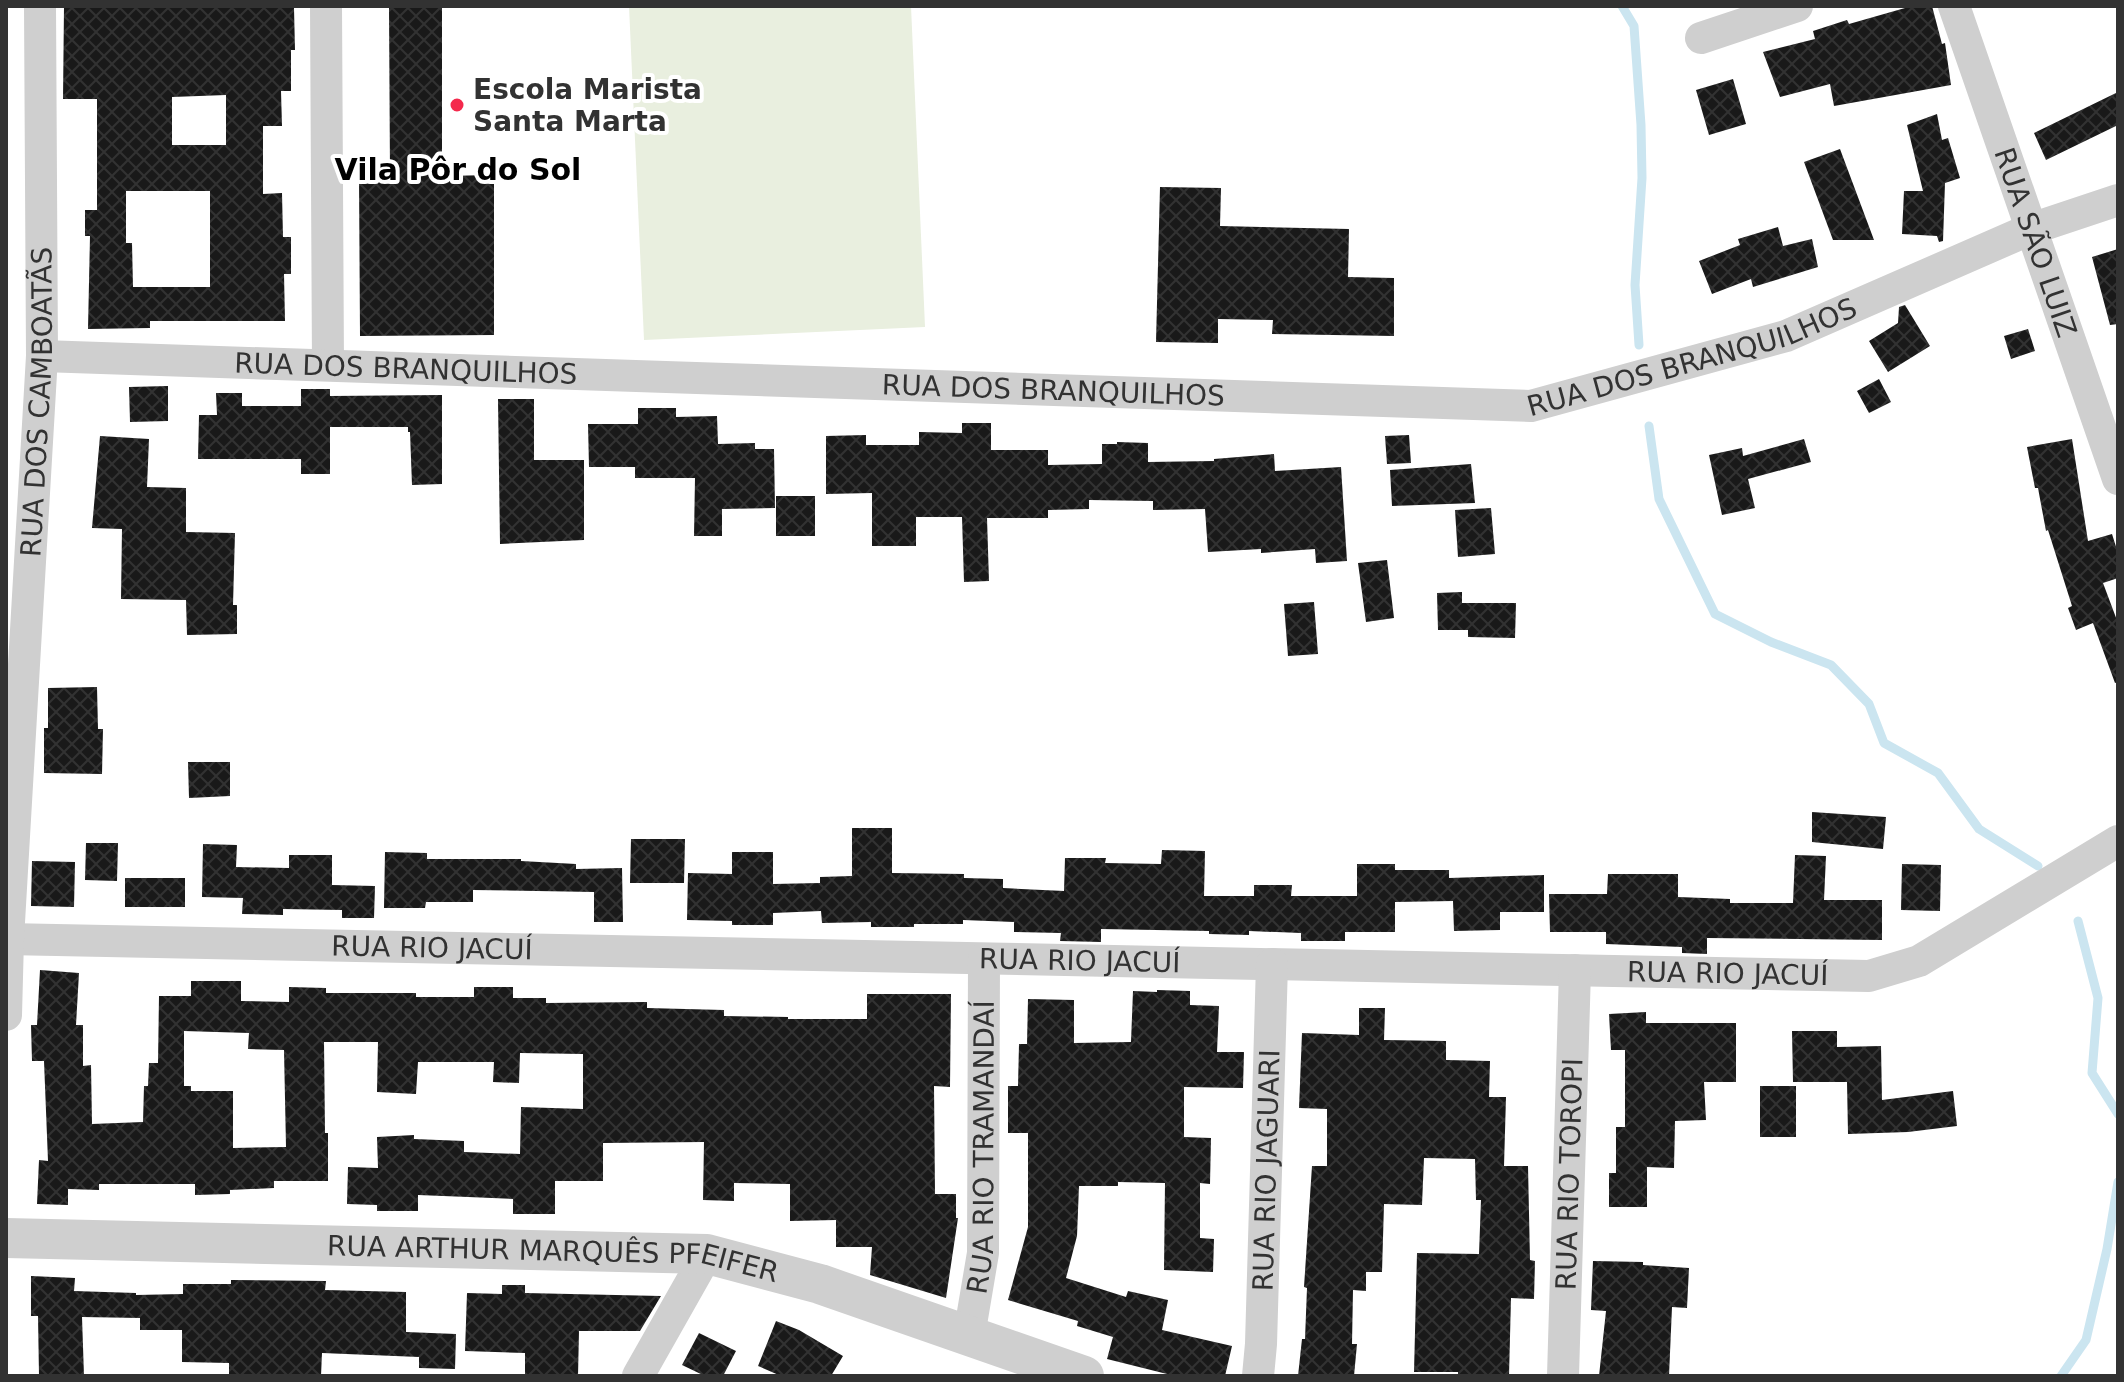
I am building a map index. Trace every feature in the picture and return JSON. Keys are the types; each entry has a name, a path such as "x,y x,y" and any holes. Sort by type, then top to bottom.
{"street":[{"name":"RUA DOS CAMBOATÃS","path":"6,1015 18,546 42,356 40,6"},
{"path":"326,6 328,365"},
{"path":"1701,38 1797,6"},
{"name":"RUA SÃO LUIZ","path":"1954,6 2118,479"},
{"name":"RUA DOS BRANQUILHOS","path":"42,356 1531,406 1786,336 2031,229 2118,200"},
{"name":"RUA RIO JACUÍ","path":"7,939 1869,976 1919,961 2118,841"},
{"name":"RUA RIO TRAMANDAÍ","path":"969,1336 983,1253 984,959"},
{"name":"RUA RIO JAGUARI","path":"1258,1376 1272,964"},
{"name":"RUA RIO TOROPI","path":"1563,1376 1575,970"},
{"name":"RUA ARTHUR MARQUÊS PFEIFER","path":"6,1238 707,1254 820,1284 1084,1376"},
{"path":"638,1376 707,1254"}],"green space":[{"path":"629,6 911,6 925,327 644,340"}],"building":[{"path":"64,6 294,8 295,50 291,50 291,91 281,91 282,126 263,126 263,194 282,193 283,237 291,237 291,274 284,274 285,321 150,321 150,328 88,329 90,236 85,236 85,210 97,210 97,99 63,99","holes":["226,95 226,145 172,145 172,97","126,191 210,191 210,287 133,287 132,243 126,243"]},
{"path":"389,6 442,6 442,176 494,175 494,335 360,336 359,176 390,176"},
{"path":"1912,6 1932,6 1942,44 1945,43 1951,85 1834,106 1830,84 1780,97 1763,52 1815,39 1813,31 1847,20 1849,24"},
{"path":"1733,79 1746,124 1709,135 1696,90"},
{"path":"2118,92 2118,125 2046,160 2034,133"},
{"path":"1937,114 1942,140 1948,138 1960,178 1945,183 1943,241 1939,242 1937,236 1902,234 1904,191 1923,191 1907,125"},
{"path":"1840,149 1874,240 1833,240 1804,162"},
{"path":"1160,187 1221,188 1220,226 1349,229 1348,277 1394,278 1394,336 1272,334 1273,320 1218,319 1218,343 1156,342"},
{"path":"1778,227 1783,246 1812,239 1818,267 1753,287 1751,279 1712,294 1699,261 1740,245 1738,239"},
{"path":"2118,249 2118,324 2110,325 2092,257"},
{"path":"1905,305 1930,346 1888,372 1869,341 1898,323 1899,307"},
{"path":"2028,329 2035,351 2011,359 2004,336"},
{"path":"1879,379 1891,402 1869,413 1857,391"},
{"path":"168,386 168,421 130,422 129,387"},
{"path":"301,389 330,389 330,396 442,395 442,484 412,485 408,427 330,427 330,474 301,474 301,459 198,459 199,415 217,415 216,393 242,393 242,406 301,406"},
{"path":"498,399 534,399 534,460 584,460 584,540 500,544"},
{"path":"638,408 676,408 676,417 717,416 718,444 755,443 755,449 774,449 775,508 722,509 722,536 694,536 695,478 635,478 635,467 589,467 588,424 638,424"},
{"path":"962,423 991,423 991,450 1048,450 1048,465 1102,464 1102,444 1117,442 1148,443 1148,462 1214,461 1274,454 1275,471 1341,467 1347,561 1316,563 1315,549 1261,553 1261,549 1208,552 1205,509 1153,510 1153,501 1089,500 1089,509 1048,510 1048,518 987,518 989,581 964,582 962,517 916,517 916,546 872,546 872,493 826,494 826,436 866,435 866,445 919,445 919,432 962,433"},
{"path":"1409,435 1411,463 1387,464 1385,436"},
{"path":"100,436 149,439 147,487 186,488 186,532 235,533 233,605 237,605 237,634 187,635 186,600 121,599 122,529 92,528"},
{"path":"1804,439 1811,462 1748,479 1755,508 1722,515 1709,455 1742,448 1743,456"},
{"path":"2072,439 2088,541 2112,534 2118,553 2118,578 2103,583 2118,623 2118,682 2115,683 2093,623 2076,630 2068,608 2072,606 2046,531 2027,447"},
{"path":"1471,464 1475,503 1392,506 1390,470"},
{"path":"776,496 815,496 815,536 776,536"},
{"path":"1491,508 1495,554 1458,557 1455,510"},
{"path":"1387,560 1394,618 1366,622 1358,563"},
{"path":"1462,592 1462,603 1516,603 1515,638 1468,637 1468,630 1438,630 1437,593"},
{"path":"1314,602 1318,654 1288,656 1284,604"},
{"path":"97,687 98,729 103,729 102,774 44,773 48,688"},
{"path":"188,762 230,762 230,796 189,798"},
{"path":"1812,812 1886,817 1883,849 1812,842"},
{"path":"852,828 892,828 892,873 964,874 964,878 1003,879 1003,888 1064,891 1065,858 1106,858 1105,863 1161,864 1162,850 1205,851 1204,896 1254,896 1254,885 1292,885 1291,896 1357,896 1357,864 1395,864 1395,870 1449,870 1449,878 1544,875 1544,912 1500,912 1500,930 1454,931 1453,901 1395,902 1395,932 1345,932 1345,941 1301,941 1301,933 1249,931 1249,935 1101,929 1101,942 1060,941 1061,933 1014,932 1014,922 963,920 963,924 871,927 871,922 822,923 821,911 773,913 773,925 687,920 688,873 732,874 732,852 773,852 773,884 820,883 820,877 852,876"},
{"path":"631,839 685,839 684,883 630,883"},
{"path":"86,843 118,843 117,881 85,880"},
{"path":"203,844 237,845 236,867 289,868 289,855 332,855 332,885 375,886 374,918 342,918 342,910 283,909 283,915 242,914 243,898 202,897"},
{"path":"385,852 427,853 427,859 521,859 576,864 576,869 622,868 623,922 594,922 594,892 473,890 473,902 426,902 425,908 384,908"},
{"path":"1795,855 1826,856 1824,900 1882,900 1882,940 1707,938 1707,954 1682,953 1682,947 1606,944 1606,932 1550,932 1549,894 1607,894 1608,874 1678,874 1678,897 1730,899 1730,903 1793,903"},
{"path":"32,861 75,862 74,907 31,906"},
{"path":"1902,864 1941,865 1940,911 1901,910"},
{"path":"125,878 185,878 185,907 125,907"},
{"path":"40,970 79,973 76,1025 83,1025 83,1066 91,1065 92,1124 143,1122 144,1086 148,1086 149,1063 158,1063 159,996 191,996 191,981 241,981 241,1001 289,1002 289,987 326,988 326,993 416,993 416,997 474,997 474,987 513,987 513,998 546,998 546,1003 647,1002 647,1008 724,1010 724,1016 788,1019 867,1019 867,994 951,994 950,1087 934,1086 935,1194 956,1194 958,1218 946,1298 870,1275 872,1247 836,1247 836,1220 790,1221 790,1184 734,1183 734,1201 703,1200 704,1142 603,1143 603,1181 555,1181 555,1214 513,1214 513,1199 418,1195 418,1211 377,1211 377,1205 347,1204 348,1167 378,1168 377,1137 414,1135 414,1139 464,1141 464,1152 520,1154 521,1107 583,1109 583,1054 520,1053 519,1083 493,1082 494,1062 418,1062 416,1094 377,1092 378,1042 324,1042 328,1181 274,1181 274,1188 195,1195 195,1184 99,1184 99,1190 68,1189 68,1205 37,1204 39,1160 48,1161 44,1061 32,1061 31,1025 37,1025","holes":["184,1031 249,1033 248,1049 284,1050 286,1147 233,1148 233,1091 191,1091 191,1086 184,1086"]},
{"path":"1133,991 1190,991 1190,1005 1219,1006 1217,1052 1244,1052 1243,1088 1184,1087 1184,1137 1211,1138 1210,1184 1200,1183 1200,1238 1214,1239 1213,1272 1164,1270 1165,1183 1118,1182 1118,1186 1079,1186 1077,1236 1066,1278 1126,1297 1128,1291 1168,1300 1162,1330 1232,1346 1225,1376 1175,1376 1107,1359 1113,1337 1077,1326 1078,1321 1008,1300 1028,1227 1028,1133 1008,1133 1008,1086 1018,1086 1019,1044 1027,1044 1028,999 1074,1000 1074,1043 1131,1042"},
{"path":"1359,1008 1385,1008 1384,1040 1446,1041 1446,1060 1490,1061 1489,1097 1506,1097 1504,1166 1528,1166 1530,1260 1535,1261 1534,1299 1511,1298 1509,1376 1414,1372 1417,1253 1479,1254 1481,1200 1476,1200 1475,1159 1424,1158 1422,1205 1384,1204 1382,1272 1366,1272 1366,1291 1353,1290 1352,1344 1357,1344 1354,1376 1298,1376 1302,1339 1305,1339 1307,1288 1304,1287 1312,1166 1327,1166 1327,1109 1299,1108 1302,1033 1359,1035"},
{"path":"1646,1012 1646,1023 1736,1023 1736,1082 1704,1082 1706,1120 1675,1121 1674,1168 1647,1167 1647,1207 1609,1207 1609,1173 1616,1173 1616,1127 1625,1127 1625,1050 1611,1050 1609,1014"},
{"path":"1792,1031 1837,1031 1837,1047 1881,1046 1882,1100 1953,1091 1957,1126 1848,1134 1847,1082 1793,1082"},
{"path":"1760,1086 1796,1086 1796,1137 1760,1137"},
{"path":"1593,1261 1643,1262 1643,1265 1689,1268 1687,1308 1672,1307 1669,1376 1599,1376 1606,1311 1591,1310"},
{"path":"31,1276 75,1278 74,1291 136,1295 183,1294 183,1284 231,1284 231,1280 326,1281 325,1290 406,1292 406,1332 456,1334 455,1369 419,1368 419,1357 322,1353 321,1376 229,1376 229,1363 182,1362 182,1330 140,1330 140,1318 82,1317 84,1376 39,1376 38,1316 31,1316"},
{"path":"502,1285 525,1285 525,1293 661,1296 640,1331 579,1331 578,1376 525,1376 525,1353 465,1351 467,1293 502,1294"},
{"path":"776,1321 799,1330 843,1356 831,1376 781,1376 758,1366"},
{"path":"699,1333 736,1351 723,1376 705,1376 682,1365"}],"waterway":[{"path":"1622,6 1634,26 1641,125 1642,178 1635,285 1639,345"},
{"path":"1649,426 1659,499 1715,614 1771,642 1831,665 1869,704 1884,743 1938,773 1979,829 2038,866"},
{"path":"2078,921 2098,998 2092,1073 2118,1114"},
{"path":"2061,1376 2086,1340 2107,1249 2118,1182"}],"place":[{"name":"Escola Marista Santa Marta","path":"457,105"}],"district":[{"name":"Vila Pôr do Sol","path":"458,170"}]}
